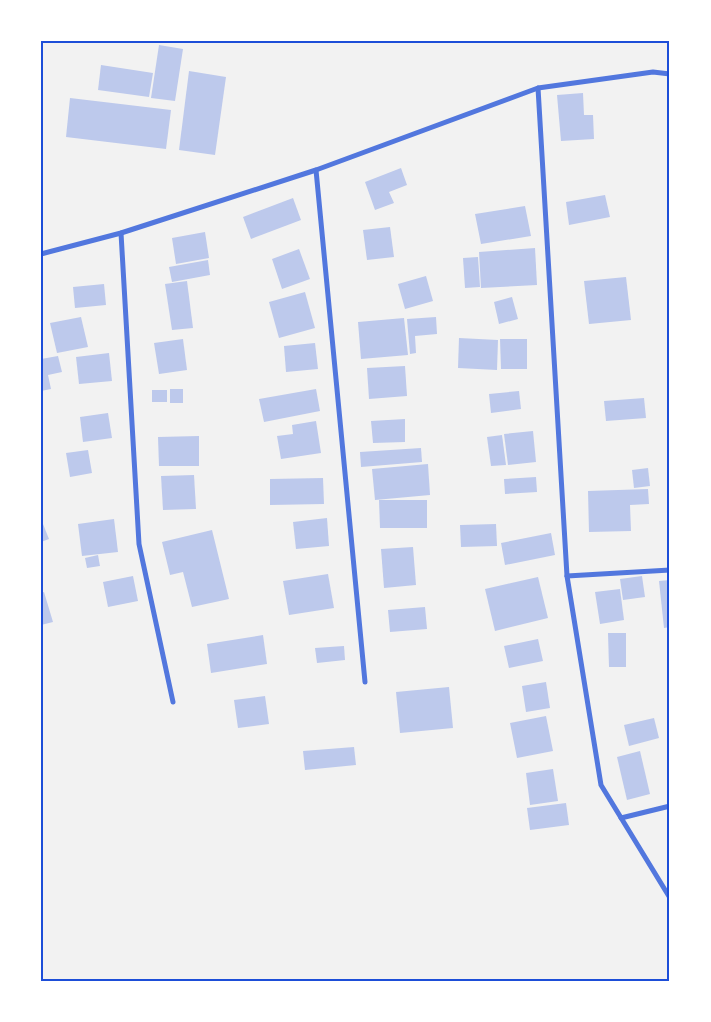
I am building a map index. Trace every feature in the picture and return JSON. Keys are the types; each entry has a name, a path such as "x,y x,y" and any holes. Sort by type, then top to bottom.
{"street":[{"path":"41,254 122,233 316,170 538,88 654,72 670,74"},
{"path":"538,88 567,576 601,785 670,898"},
{"path":"316,170 364,682"},
{"path":"122,233 140,544 173,702"},
{"path":"567,576 670,570"},
{"path":"621,818 670,806"}],"building":[{"path":"159,45 183,49 175,101 151,98"},
{"path":"101,65 153,73 149,97 98,90"},
{"path":"189,71 226,77 215,155 179,150"},
{"path":"583,93 584,115 593,115 594,139 561,141 557,95"},
{"path":"70,98 171,110 166,149 66,137"},
{"path":"401,168 407,185 389,192 394,203 375,210 365,182"},
{"path":"605,195 610,217 569,225 566,202"},
{"path":"293,198 301,220 251,239 243,217"},
{"path":"525,206 531,236 481,244 475,214"},
{"path":"390,227 394,257 367,260 363,230"},
{"path":"205,232 209,258 176,264 172,238"},
{"path":"535,248 537,285 481,288 479,252"},
{"path":"299,249 310,279 282,289 272,259"},
{"path":"478,257 480,287 465,288 463,258"},
{"path":"208,260 210,275 172,282 169,267"},
{"path":"426,276 433,301 405,309 398,284"},
{"path":"626,277 631,320 589,324 584,281"},
{"path":"187,281 193,328 172,330 165,284"},
{"path":"104,284 106,305 75,308 73,287"},
{"path":"305,292 315,328 279,338 269,302"},
{"path":"512,297 518,319 499,324 494,302"},
{"path":"81,317 88,347 57,353 50,323"},
{"path":"436,317 437,334 415,336 416,353 410,354 407,319"},
{"path":"404,318 408,355 361,359 358,322"},
{"path":"459,338 498,340 497,370 458,368"},
{"path":"183,339 187,370 159,374 154,343"},
{"path":"500,339 527,339 527,369 501,369"},
{"path":"315,343 318,369 286,372 284,346"},
{"path":"109,353 112,381 79,384 76,357"},
{"path":"58,356 62,372 48,375 51,389 41,391 41,359"},
{"path":"405,366 407,396 369,399 367,368"},
{"path":"170,389 183,389 183,403 170,403"},
{"path":"316,389 320,411 264,422 259,399"},
{"path":"152,390 167,390 167,402 152,402"},
{"path":"519,391 521,409 491,413 489,394"},
{"path":"644,398 646,418 606,421 604,401"},
{"path":"108,413 112,438 83,442 80,417"},
{"path":"405,419 405,442 373,443 371,421"},
{"path":"316,421 321,453 281,459 277,436 293,434 292,425"},
{"path":"533,431 536,462 508,465 504,434"},
{"path":"502,435 506,465 491,466 487,437"},
{"path":"199,436 199,466 159,466 158,437"},
{"path":"421,448 422,462 361,467 360,452"},
{"path":"88,450 92,473 70,477 66,453"},
{"path":"428,464 430,495 375,500 372,469"},
{"path":"648,468 650,486 634,488 632,470"},
{"path":"194,475 196,509 163,510 161,476"},
{"path":"536,477 537,492 505,494 504,479"},
{"path":"323,478 324,504 270,505 270,479"},
{"path":"648,489 649,504 630,505 631,531 589,532 588,491"},
{"path":"379,500 427,500 427,528 380,528"},
{"path":"327,518 329,546 296,549 293,522"},
{"path":"41,519 49,539 41,542"},
{"path":"114,519 118,552 82,556 78,524"},
{"path":"496,524 497,546 461,547 460,525"},
{"path":"212,530 229,599 192,607 183,572 170,575 162,542"},
{"path":"551,533 555,555 505,565 501,543"},
{"path":"413,547 416,585 384,588 381,549"},
{"path":"98,555 100,566 87,568 85,558"},
{"path":"328,574 334,608 289,615 283,581"},
{"path":"133,576 138,601 108,607 103,582"},
{"path":"642,576 645,597 623,600 620,579"},
{"path":"538,577 548,618 495,631 485,589"},
{"path":"670,580 670,627 664,628 659,581"},
{"path":"620,589 624,620 600,624 595,592"},
{"path":"44,592 53,622 41,625 41,593"},
{"path":"425,607 427,629 390,632 388,610"},
{"path":"608,633 626,633 626,667 609,667"},
{"path":"263,635 267,664 211,673 207,644"},
{"path":"538,639 543,661 509,668 504,646"},
{"path":"344,646 345,660 317,663 315,648"},
{"path":"546,682 550,708 526,712 522,686"},
{"path":"449,687 453,728 400,733 396,692"},
{"path":"265,696 269,724 238,728 234,700"},
{"path":"546,716 553,751 517,758 510,723"},
{"path":"654,718 659,738 629,746 624,725"},
{"path":"354,747 356,765 305,770 303,751"},
{"path":"640,751 650,794 627,800 617,757"},
{"path":"553,769 558,801 530,805 526,773"},
{"path":"566,803 569,825 530,830 527,808"}]}
